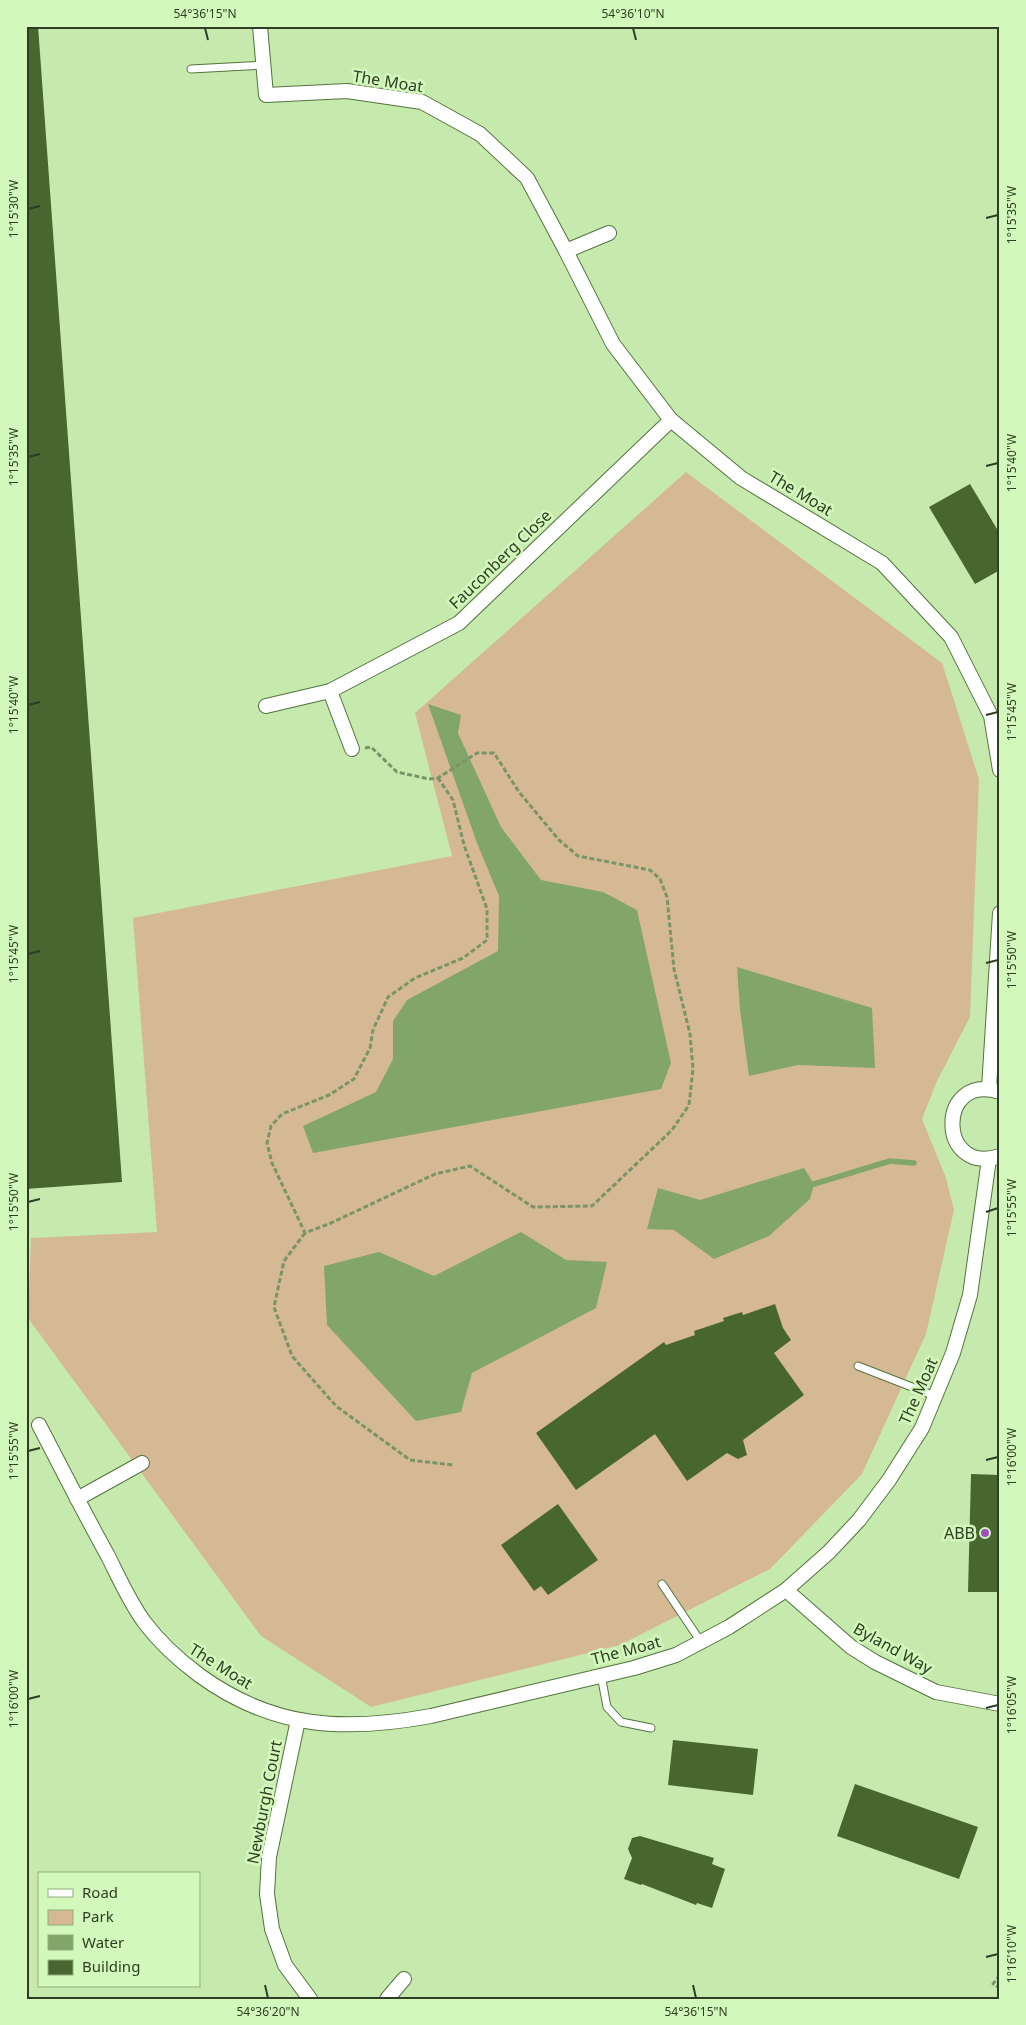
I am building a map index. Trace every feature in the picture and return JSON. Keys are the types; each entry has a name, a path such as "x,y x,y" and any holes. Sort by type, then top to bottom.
{"street":[{"name":"The Moat","path":"260,26 266,95 347,91 422,102 480,134 527,178 613,344 671,420 742,478 882,563 951,637 991,716 1000,770"},
{"path":"566,251 609,233"},
{"name":"Fauconberg Close","path":"266,706 330,691 459,623 671,420"},
{"path":"330,691 352,749"},
{"name":"The Moat","path":"39,1425 144,1622 176,1658 218,1688 260,1710 298,1720 335,1725 399,1722 634,1668 676,1655 701,1642 729,1627 786,1590 829,1552 859,1520 889,1480 922,1428 936,1396 953,1354 970,1295 994,1157 970,1155 956,1142 951,1124 956,1105 970,1092 994,1090 1000,913"},
{"path":"77,1499 142,1463"},
{"name":"Byland Way","path":"786,1590 851,1647 875,1662 936,1692 1000,1704"},
{"name":"Newburgh Court","path":"298,1720 269,1857 267,1894 272,1930 284,1965 310,1999"},
{"path":"387,1999 404,1979"}],"lane":[{"path":"191,69 263,65"},
{"path":"858,1366 936,1396"},
{"path":"662,1584 701,1642"},
{"path":"601,1675 607,1706 621,1722 652,1728"}],"path":[{"path":"352,749 371,747 397,772 429,778 438,778 477,753 494,753 518,792 559,840 578,856 650,870 660,879 667,897 674,969 690,1034 693,1068 689,1105 672,1130 592,1206 533,1207 470,1166 435,1174 331,1223 305,1233 284,1261 274,1307 292,1356 336,1406 410,1460 453,1465"},
{"path":"305,1233 272,1163 267,1142 271,1126 282,1114 329,1095 354,1079 370,1048 373,1030 388,997 415,978 464,958 487,940 487,909 464,846 453,800 438,778"},
{"path":"1000,1975 993,1984 1000,1988"}],"green space":[{"path":"686,472 942,663 979,779 970,1017 937,1081 922,1119 946,1178 954,1210 926,1334 862,1474 770,1569 620,1645 371,1707 261,1636 28,1318 31,1238 157,1232 133,918 452,856 415,713"}],"water":[{"path":"428,704 461,715 458,733 501,827 541,880 603,892 637,910 671,1063 661,1089 313,1153 303,1126 376,1092 393,1059 393,1021 407,1000 498,951 499,896 477,843"},
{"path":"737,967 872,1008 875,1068 798,1065 749,1076 740,1010"},
{"path":"804,1168 814,1184 810,1199 769,1236 714,1259 674,1230 647,1229 658,1188 700,1200"},
{"path":"521,1232 566,1260 607,1262 596,1308 472,1373 461,1412 416,1421 327,1325 324,1266 379,1252 434,1276"}],"building":[{"path":"26,26 38,26 122,1182 26,1189"},
{"path":"970,484 1000,534 1000,570 975,584 929,507"},
{"path":"775,1304 783,1328 791,1340 774,1353 804,1395 743,1440 747,1455 738,1459 727,1453 687,1481 655,1434 576,1490 536,1433 664,1342 666,1345 695,1335 694,1331 724,1321 723,1318 742,1312 743,1315"},
{"name":"ABB","path":"971,1474 1000,1475 1000,1592 968,1592"},
{"path":"558,1504 598,1560 548,1595 541,1586 534,1591 501,1545"},
{"path":"673,1740 758,1749 753,1795 668,1785"},
{"path":"855,1784 978,1827 959,1879 837,1836"},
{"path":"640,1836 714,1858 712,1864 725,1869 712,1908 697,1903 696,1905 624,1879 632,1858 628,1849 632,1838"}],"waterway":[{"path":"814,1184 890,1161 914,1163"}],"place":[{"name":"ABB","path":"985,1533"}]}
